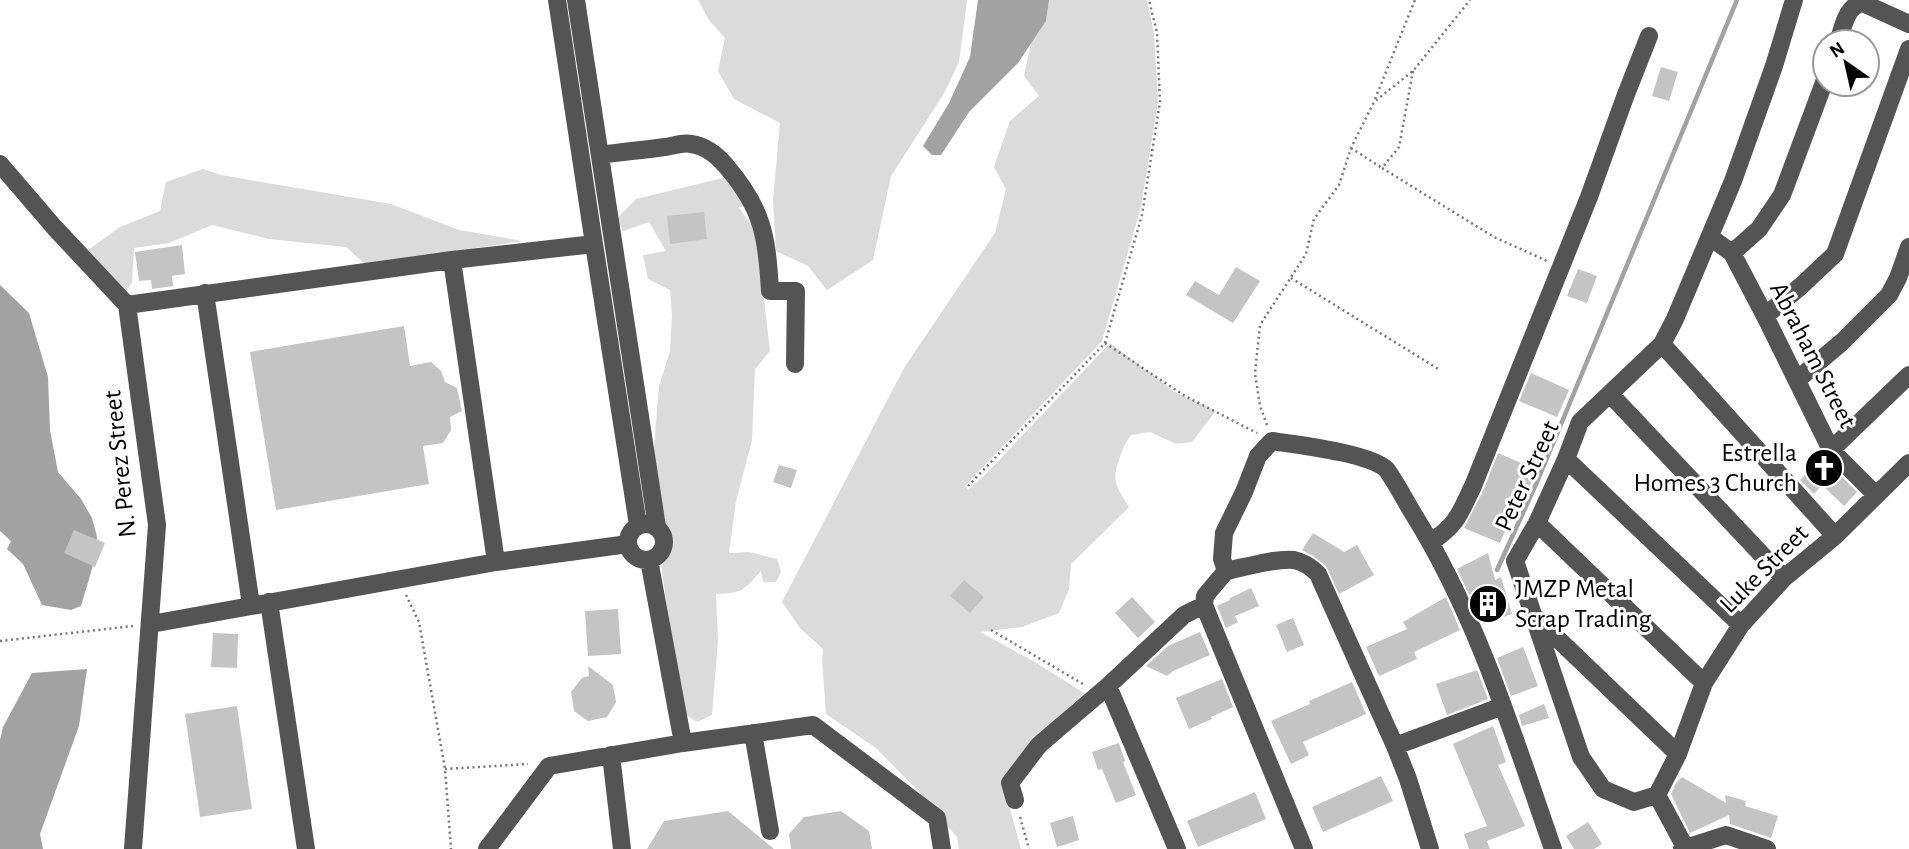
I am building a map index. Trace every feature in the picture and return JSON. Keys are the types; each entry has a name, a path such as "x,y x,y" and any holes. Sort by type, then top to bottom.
{"street":[{"path":"557,0 638,525"},
{"path":"576,0 657,527 664,538 662,551 649,560 635,556 628,544 632,530 638,525 651,524 657,527"},
{"name":"Peter Street","path":"1657,796 1634,802 1603,789 1581,757 1515,561 1537,523 1580,422 1662,344 1675,319 1733,181 1774,66 1794,0"},
{"path":"1843,28 1849,12 1863,2 1909,24"},
{"path":"1431,542 1447,531 1457,519 1473,486 1589,197 1649,36"},
{"path":"1765,316 1835,254 1909,48"},
{"path":"1732,253 1759,229 1782,195 1818,98"},
{"path":"600,155 691,143 719,158 749,195 757,210 766,243 770,291 796,291 795,364"},
{"path":"0,164 127,305 452,260 594,244"},
{"name":"Abraham Street","path":"1710,237 1732,253 1831,450 1875,494"},
{"path":"1797,380 1842,342 1889,295 1909,247"},
{"path":"452,260 496,562"},
{"path":"205,293 306,849"},
{"name":"N. Perez Street","path":"127,305 157,525 133,849"},
{"path":"1662,344 1835,536"},
{"path":"1831,450 1909,375"},
{"path":"1609,394 1784,578"},
{"path":"1226,571 1222,559 1224,533 1258,456 1272,441 1362,458 1385,469 1431,542 1478,638 1553,849"},
{"path":"1566,459 1741,625"},
{"name":"Luke Street","path":"1657,796 1678,754 1704,683 1741,625 1784,578 1835,536 1909,463"},
{"path":"1537,523 1704,683"},
{"path":"151,624 496,562 628,544"},
{"path":"649,560 683,743"},
{"path":"1304,849 1203,605 1205,596 1226,571 1292,560 1308,565 1318,574 1395,746 1430,849"},
{"path":"1015,800 1010,783 1039,745 1108,686 1184,615 1203,605"},
{"path":"1534,616 1678,754"},
{"path":"1108,686 1177,849"},
{"path":"1395,746 1503,706"},
{"path":"487,849 549,766 683,743 813,725 936,818 942,849"},
{"path":"753,733 770,831"},
{"path":"611,755 622,849"},
{"path":"1657,796 1684,848 1727,842 1767,849"}],"path":[{"path":"968,486 1105,343 1142,215 1160,102 1157,33 1149,0"},
{"path":"1272,441 1260,406 1255,373 1260,325 1306,254 1314,219 1339,185 1351,148 1374,102 1415,0"},
{"path":"1374,102 1413,71 1470,0"},
{"path":"1382,168 1399,147 1413,71"},
{"path":"1351,148 1494,237 1561,267"},
{"path":"1291,278 1440,370"},
{"path":"1105,343 1185,396 1272,441"},
{"path":"399,579 419,622 445,769 451,849"},
{"path":"0,640 151,624"},
{"path":"991,630 1091,688 1097,690 1108,686"},
{"path":"445,769 526,764 549,766"},
{"path":"1015,800 1029,849"}],"shaded area":[{"path":"698,0 967,0 959,62 943,95 891,176 873,260 827,290 808,266 776,251 773,200 780,123 734,99 718,71 725,38 709,20"},
{"path":"978,0 1049,0 1046,21 1018,63 969,112 941,155 932,155 923,146 949,103 970,57"},
{"path":"1049,0 1147,0 1154,34 1158,102 1141,207 1102,341 965,486 968,490 987,473 1110,343 1175,392 1216,411 1192,442 1176,444 1150,432 1131,435 1123,450 1115,479 1129,507 1071,564 1069,589 1059,613 1022,627 980,632 1084,693 1035,740 1003,783 1021,849 959,849 957,837 919,792 876,748 826,714 823,649 800,628 782,602 904,368 995,233 1006,189 994,167 1010,121 1039,96 1024,76 1031,43 1046,21"},
{"path":"203,169 221,175 391,204 459,230 523,241 365,264 346,247 269,239 212,225 169,243 134,248 132,282 125,293 97,270 88,250 120,227 160,211 166,182"},
{"path":"727,177 748,203 739,208 756,231 770,351 755,369 752,440 736,501 729,553 749,552 777,559 781,572 776,582 763,582 761,571 742,590 716,594 718,641 712,715 697,722 683,713 662,572 664,544 651,485 659,386 670,351 672,315 670,290 648,279 643,255 666,251 649,222 623,231 617,218 636,199"},
{"path":"0,285 29,313 48,377 50,430 58,472 81,499 92,518 97,537 92,569 81,606 71,610 42,605 23,564 7,549 11,541 0,531"},
{"path":"87,669 79,726 40,834 43,849 0,849 0,740 3,727 32,673"}],"building":[{"path":"1661,67 1678,72 1669,101 1652,96"},
{"path":"704,212 707,239 670,244 667,216"},
{"path":"182,245 185,274 172,276 173,286 152,289 151,280 139,281 135,252"},
{"path":"1236,267 1260,281 1233,323 1186,295 1195,281 1219,295"},
{"path":"1578,269 1597,276 1587,303 1567,296"},
{"path":"404,326 410,366 431,362 441,371 445,382 457,388 462,411 450,417 451,430 443,443 423,446 429,484 276,510 250,352"},
{"path":"1531,373 1569,390 1557,417 1519,401"},
{"path":"1498,453 1537,470 1521,505 1517,503 1500,543 1464,528"},
{"name":"Estrella Homes 3 Church","path":"1822,457 1857,492 1844,506 1822,485 1814,494 1800,480"},
{"path":"779,465 797,470 791,488 773,482"},
{"path":"74,530 105,543 95,567 64,553"},
{"path":"1313,533 1344,552 1357,545 1374,575 1339,594 1326,566 1302,550"},
{"path":"1488,553 1495,580 1501,577 1512,614 1483,624 1457,569"},
{"path":"964,580 984,597 970,613 950,596"},
{"path":"1251,588 1259,606 1235,616 1238,622 1226,628 1217,606"},
{"path":"1132,597 1155,622 1138,638 1115,613"},
{"path":"1446,597 1460,630 1414,652 1417,659 1379,676 1366,647 1407,629 1403,622"},
{"path":"618,609 621,654 588,656 585,611"},
{"path":"1293,618 1304,645 1287,652 1276,625"},
{"path":"1200,632 1210,655 1167,676 1146,666 1168,646"},
{"path":"213,633 238,634 237,668 211,667"},
{"path":"1523,647 1538,686 1511,696 1497,658"},
{"path":"588,666 613,685 616,702 607,717 588,721 574,711 571,692 582,678 589,676"},
{"path":"1477,670 1488,699 1447,715 1436,684"},
{"path":"1222,679 1233,707 1189,729 1176,698"},
{"path":"1352,682 1366,714 1303,742 1309,755 1291,764 1271,721"},
{"path":"1544,704 1549,718 1522,726 1519,715"},
{"path":"237,706 252,809 200,817 185,714"},
{"path":"1493,726 1506,762 1498,765 1525,826 1487,841 1490,849 1469,849 1464,834 1487,826 1453,744"},
{"path":"1119,743 1125,761 1123,762 1136,795 1116,803 1102,769 1098,770 1092,752"},
{"path":"1381,776 1393,801 1323,832 1312,807"},
{"path":"1682,777 1726,803 1725,795 1746,801 1745,806 1778,816 1771,838 1730,824 1729,815 1690,833 1671,794"},
{"path":"1255,792 1266,819 1198,847 1187,821"},
{"path":"728,811 774,849 647,849 664,821"},
{"path":"841,811 869,831 872,849 791,849 789,834 804,817"},
{"path":"1073,816 1079,840 1057,847 1050,823"},
{"path":"1588,822 1602,844 1594,849 1574,849 1566,836"}],"waterway":[{"path":"1497,570 1537,482 1737,0"}],"place":[{"name":"Estrella Homes 3 Church","path":"1824,468"},
{"name":"JMZP Metal Scrap Trading","path":"1488,604"}]}
